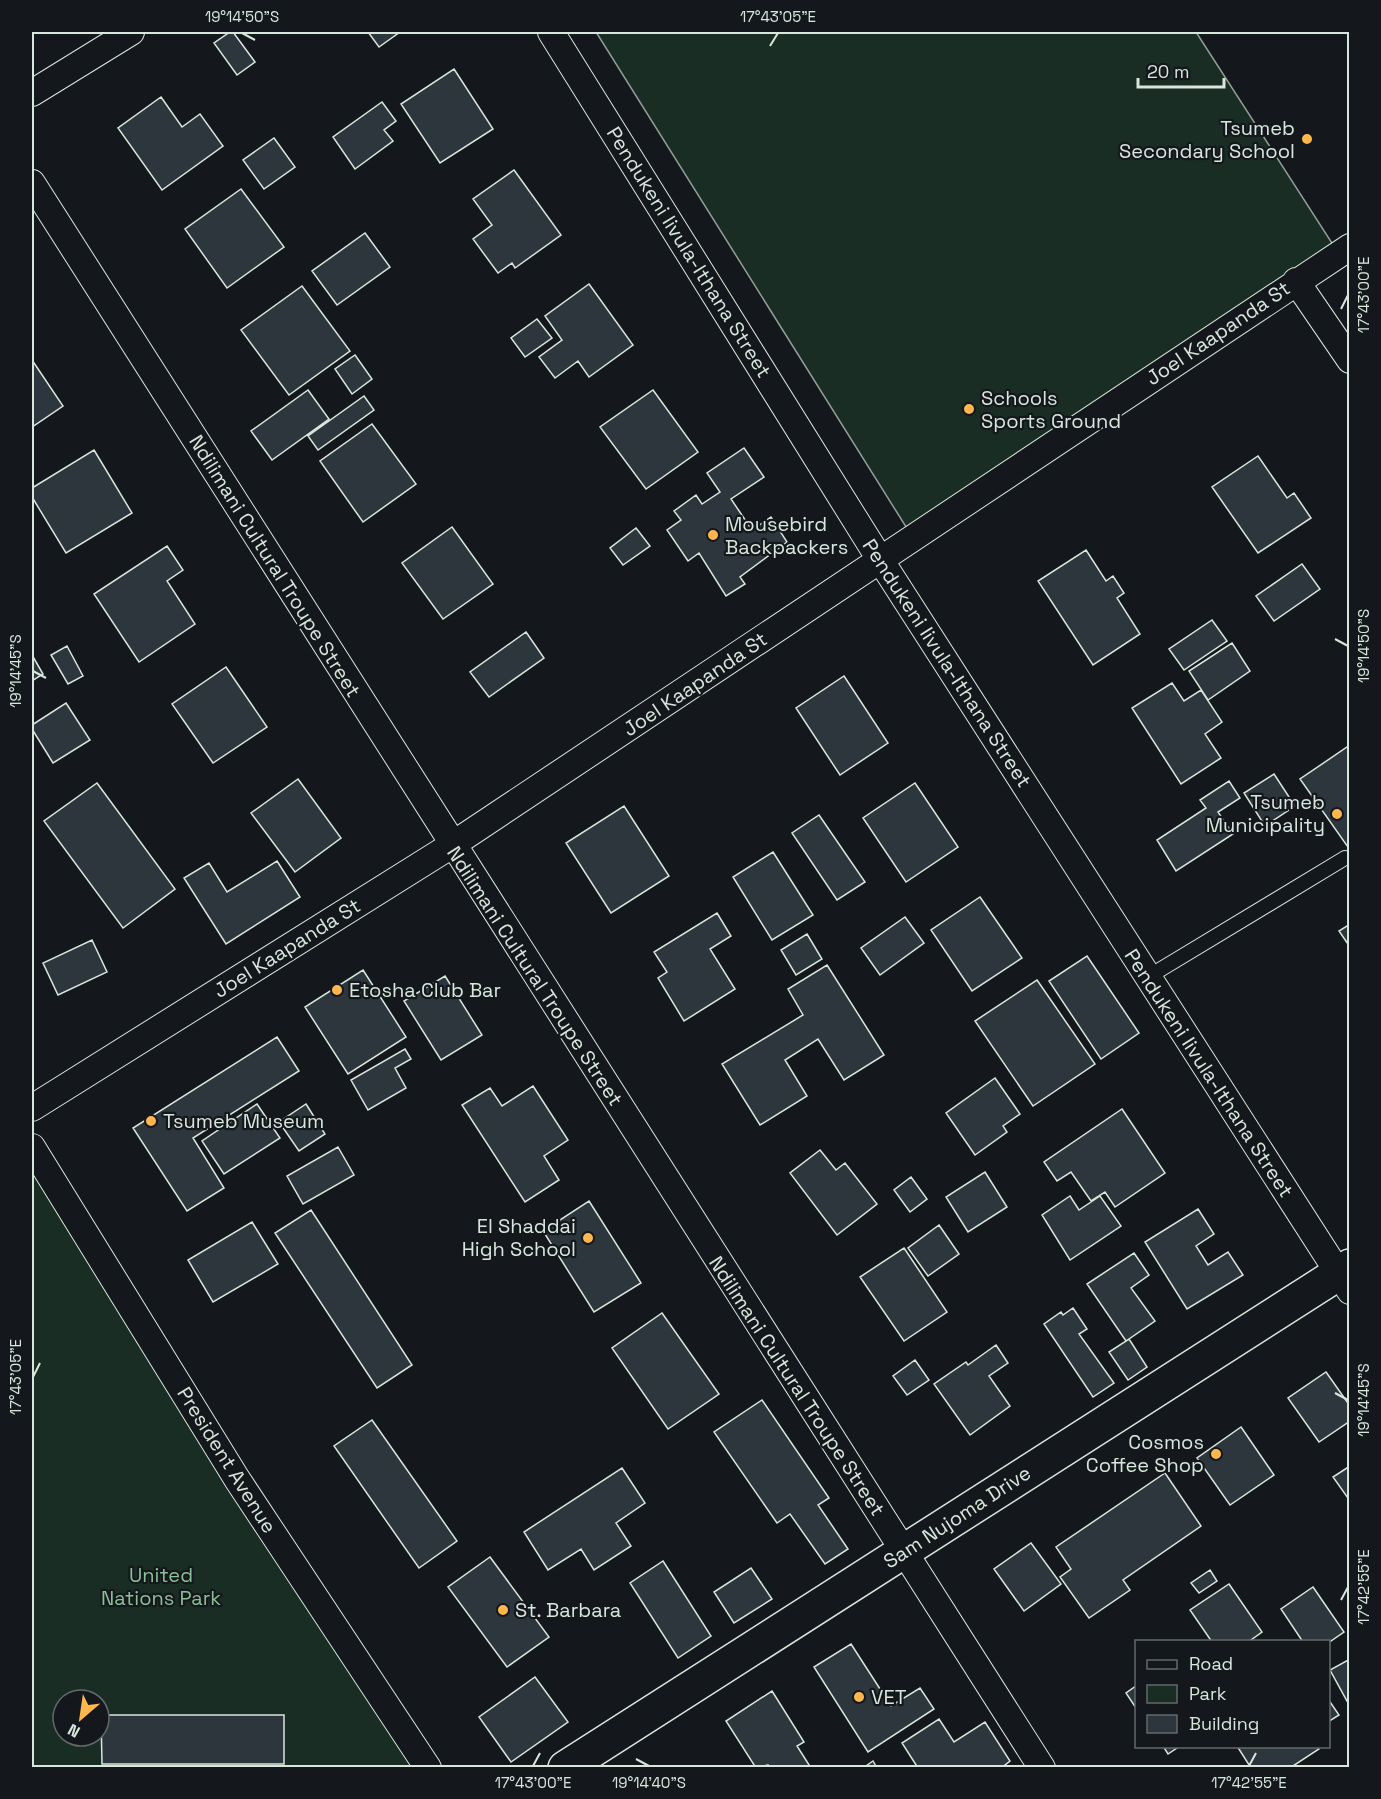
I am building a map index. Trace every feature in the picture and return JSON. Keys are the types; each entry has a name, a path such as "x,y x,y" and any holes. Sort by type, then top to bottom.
{"street":[{"path":"32,93 131,32"},
{"name":"Pendukeni Iivula-Ithana Street","path":"551,32 881,561 1148,977 1346,1277"},
{"name":"Ndilimani Cultural Troupe Street","path":"32,183 1042,1767"},
{"name":"Joel Kaapanda St","path":"32,1108 452,845 881,561 1296,280 1350,247"},
{"path":"1296,280 1350,360"},
{"name":"President Avenue","path":"32,1148 237,1479 428,1767"},
{"name":"Sam Nujoma Drive","path":"565,1767 903,1552 1346,1277"}],"lane":[{"path":"1148,977 1345,858"}],"green space":[{"name":"Schools Sports Ground","path":"596,32 1196,32 1339,254 913,538"},
{"name":"United Nations Park","path":"32,1146 432,1767 32,1767"}],"building":[{"path":"233,32 255,62 237,75 214,43"},
{"path":"368,32 400,32 379,47"},
{"path":"454,69 493,129 440,163 401,104"},
{"path":"161,97 182,127 200,114 223,146 162,190 118,128"},
{"path":"382,102 396,121 384,130 393,141 355,169 333,137"},
{"path":"274,138 295,167 264,189 243,160"},
{"path":"514,170 561,235 515,268 512,263 498,273 473,239 492,225 473,199"},
{"path":"241,189 284,247 227,288 185,229"},
{"path":"365,233 390,267 337,305 312,271"},
{"path":"589,284 633,345 589,377 578,361 555,378 539,357 562,340 545,316"},
{"path":"302,286 350,351 289,395 241,330"},
{"path":"537,319 552,338 525,357 511,338"},
{"path":"355,355 372,379 352,394 335,369"},
{"path":"32,360 63,406 32,427"},
{"path":"308,390 329,419 272,460 251,431"},
{"path":"653,390 698,452 646,489 600,427"},
{"path":"364,396 374,410 318,450 308,436"},
{"path":"372,424 416,484 363,522 320,461"},
{"path":"744,448 764,477 731,499 752,530 771,517 787,542 740,577 745,584 726,596 699,553 688,561 667,530 681,520 674,511 696,495 702,504 720,492 707,473"},
{"path":"94,450 132,513 66,553 32,497 32,488"},
{"path":"1258,456 1287,498 1294,493 1311,518 1258,553 1212,487"},
{"path":"452,527 493,584 443,619 402,563"},
{"path":"636,528 650,546 623,565 610,548"},
{"path":"167,546 183,570 167,581 195,624 139,662 94,594"},
{"path":"1086,550 1106,581 1113,576 1124,593 1117,598 1140,634 1093,665 1038,581"},
{"path":"1302,564 1320,589 1274,621 1256,596"},
{"path":"1212,620 1227,641 1184,670 1169,649"},
{"path":"526,632 544,658 489,697 470,672"},
{"path":"1232,643 1250,671 1208,700 1189,671"},
{"path":"67,646 83,676 68,684 51,655"},
{"path":"32,655 43,674 32,681"},
{"path":"226,667 267,727 213,763 172,704"},
{"path":"844,676 888,743 840,775 796,708"},
{"path":"1172,683 1184,701 1201,690 1222,722 1205,734 1221,758 1181,784 1132,708"},
{"path":"66,703 90,740 53,763 32,729 32,725"},
{"name":"Tsumeb Municipality","path":"1350,745 1350,850 1300,779"},
{"path":"1274,774 1295,806 1265,826 1244,793"},
{"path":"298,779 341,838 295,872 251,813"},
{"path":"1229,781 1240,798 1218,812 1233,834 1176,871 1157,840 1206,808 1200,800"},
{"path":"97,783 175,889 123,928 44,821"},
{"path":"915,783 958,847 906,882 863,818"},
{"path":"624,806 669,876 611,913 566,843"},
{"path":"819,815 865,882 837,900 792,833"},
{"path":"773,852 813,915 772,940 733,877"},
{"path":"277,861 300,897 226,944 184,878 209,863 227,892"},
{"path":"980,897 1022,958 972,991 931,930"},
{"path":"717,913 731,936 710,949 735,989 684,1021 658,978 667,972 654,952"},
{"path":"905,917 924,943 880,975 861,948"},
{"path":"1350,924 1350,947 1339,931"},
{"path":"807,934 822,959 796,975 781,950"},
{"path":"92,940 107,972 58,995 43,963"},
{"path":"1087,956 1139,1033 1101,1059 1049,981"},
{"path":"827,965 884,1055 844,1080 818,1039 785,1060 807,1096 760,1125 722,1064 803,1015 788,989"},
{"path":"363,970 406,1037 348,1074 305,1007"},
{"path":"445,976 482,1035 441,1060 404,1001"},
{"path":"1037,980 1095,1064 1033,1106 975,1021"},
{"path":"277,1037 299,1071 193,1138 224,1188 187,1211 133,1128"},
{"path":"405,1049 411,1059 395,1068 406,1088 368,1110 351,1080"},
{"path":"995,1078 1020,1114 1003,1126 1007,1132 975,1155 946,1113"},
{"path":"533,1086 568,1140 544,1156 559,1180 525,1202 462,1105 490,1088 502,1106"},
{"path":"257,1104 280,1138 224,1174 202,1141"},
{"path":"306,1104 325,1134 299,1151 279,1122"},
{"path":"1122,1109 1165,1173 1115,1207 1105,1192 1091,1201 1071,1172 1057,1181 1044,1162"},
{"path":"338,1147 354,1175 303,1204 287,1176"},
{"path":"820,1150 836,1170 845,1163 877,1204 837,1235 790,1173"},
{"path":"985,1172 1007,1207 968,1232 946,1197"},
{"path":"911,1177 927,1199 910,1212 894,1190"},
{"path":"1070,1196 1079,1210 1100,1196 1121,1226 1070,1260 1042,1215"},
{"path":"589,1201 641,1283 594,1312 543,1231"},
{"path":"1198,1209 1214,1234 1196,1246 1208,1265 1228,1252 1243,1275 1187,1309 1145,1242"},
{"path":"311,1210 412,1365 377,1388 275,1233"},
{"path":"252,1222 278,1264 213,1302 188,1260"},
{"path":"939,1225 959,1254 928,1276 908,1248"},
{"path":"904,1248 947,1312 904,1341 860,1277"},
{"path":"1134,1253 1149,1275 1131,1288 1155,1321 1126,1341 1087,1284"},
{"path":"1073,1308 1087,1329 1079,1334 1114,1383 1093,1397 1044,1324 1061,1312 1063,1315"},
{"path":"662,1313 719,1394 668,1429 612,1348"},
{"path":"1129,1339 1147,1367 1128,1380 1109,1352"},
{"path":"996,1345 1008,1363 989,1376 1010,1406 970,1435 934,1384 966,1362 968,1365"},
{"path":"915,1360 929,1380 907,1395 893,1376"},
{"path":"1326,1372 1350,1406 1350,1421 1319,1442 1288,1398"},
{"path":"762,1400 829,1498 818,1505 848,1549 825,1564 790,1514 777,1523 714,1432"},
{"path":"372,1420 457,1541 419,1568 334,1446"},
{"path":"1241,1427 1274,1475 1230,1505 1197,1458"},
{"path":"1350,1466 1350,1501 1333,1477"},
{"path":"622,1468 645,1503 616,1523 631,1546 594,1570 581,1549 548,1570 524,1532"},
{"path":"1165,1473 1201,1526 1123,1580 1130,1590 1089,1618 1060,1577 1071,1569 1056,1547"},
{"path":"1031,1543 1061,1584 1024,1611 994,1569"},
{"path":"490,1557 549,1637 507,1667 448,1587"},
{"path":"663,1561 711,1636 678,1658 630,1583"},
{"path":"751,1568 772,1599 734,1623 714,1592"},
{"path":"1210,1570 1217,1581 1199,1593 1191,1583"},
{"path":"1229,1584 1262,1632 1251,1640 1211,1640 1190,1610"},
{"path":"1313,1587 1344,1632 1330,1642 1302,1640 1281,1609"},
{"name":"VET","path":"851,1644 891,1706 920,1688 934,1709 868,1752 814,1667"},
{"path":"1350,1659 1350,1700 1347,1701 1330,1670"},
{"path":"535,1677 568,1722 511,1762 479,1717"},
{"path":"1135,1687 1135,1706 1126,1693"},
{"path":"772,1691 804,1742 797,1746 811,1768 769,1768 768,1765 756,1768 726,1721"},
{"path":"1330,1702 1339,1715 1330,1721"},
{"path":"111,1715 284,1715 284,1764 102,1764 102,1748 111,1748"},
{"path":"939,1719 954,1742 985,1722 1010,1761 1001,1768 918,1768 902,1743"},
{"path":"1164,1748 1177,1748 1168,1754"},
{"path":"1238,1748 1319,1749 1290,1768 1251,1768"},
{"path":"873,1761 877,1768 863,1768"}],"place":[{"name":"Tsumeb Secondary School","path":"1307,139"},
{"name":"Schools Sports Ground","path":"969,409"},
{"name":"Mousebird Backpackers","path":"713,535"},
{"name":"Tsumeb Municipality","path":"1337,814"},
{"name":"Etosha Club Bar","path":"337,990"},
{"name":"Tsumeb Museum","path":"151,1121"},
{"name":"El Shaddai High School","path":"588,1238"},
{"name":"Cosmos Coffee Shop","path":"1216,1454"},
{"name":"St. Barbara","path":"503,1610"},
{"name":"VET","path":"859,1697"}]}
